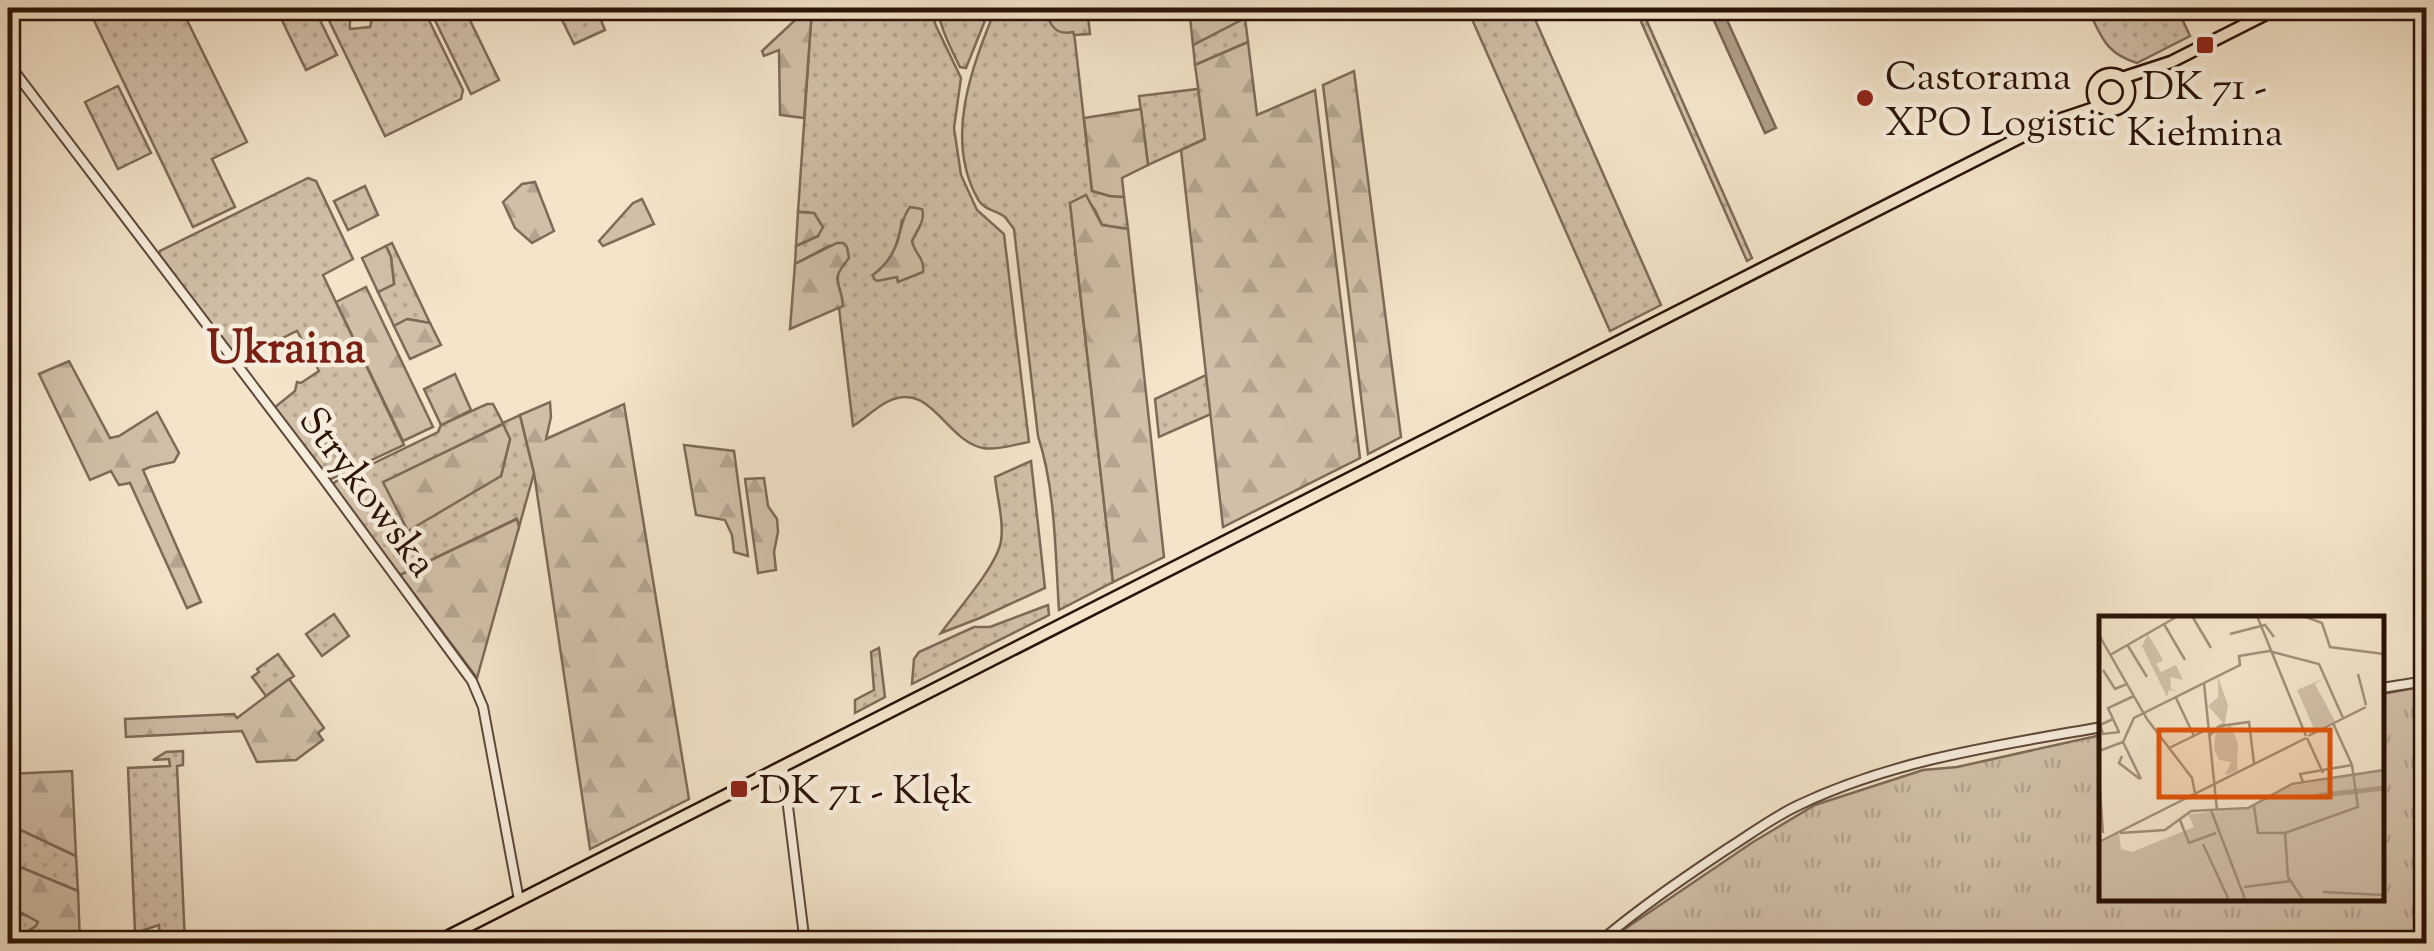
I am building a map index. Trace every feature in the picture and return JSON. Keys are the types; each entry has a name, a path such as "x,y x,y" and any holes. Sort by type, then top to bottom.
{"main road":[{"path":"2052,122 2100,106 2112,110 2120,107 2129,90 2171,62 2278,8"},
{"path":"2122,78 2171,62"},
{"path":"433,944 2052,122 2084,102 2102,76 2116,74 2129,90"},
{"path":"2094,92 2100,106"}],"street":[{"name":"Strykowska","path":"8,63 320,474 472,682 482,707 518,900"},
{"path":"2384,688 2426,681"},
{"path":"1597,944 1638,909 1798,805 1896,768 2099,727"},
{"path":"783,766 806,944"}],"green space":[{"path":"88,8 181,8 247,142 212,159 235,207 193,227"},
{"path":"276,8 314,8 337,55 306,70"},
{"path":"323,8 360,8 352,17 350,29 370,27 372,8 423,8 463,90 461,99 385,136"},
{"path":"429,8 464,8 499,80 471,94"},
{"path":"556,8 596,8 605,30 574,44"},
{"path":"812,8 930,8 961,78 954,128 961,175 977,210 1004,234 1029,442 983,448 970,443 914,398 901,397 885,403 853,426 839,308 843,306 839,268 847,250 843,243 829,246 795,264 796,246 818,236 808,212 798,212","holes":["902,220 920,226 912,241 915,251 898,281 897,277 873,275 894,251"]},
{"path":"812,8 804,118 780,115 779,50 764,56 762,51"},
{"path":"937,8 990,8 966,68 960,67"},
{"path":"996,8 1045,8 1049,21 1074,32 1092,191 1124,197 1128,229 1102,225 1089,202 1070,203 1113,582 1059,610 1052,500 1038,436 1014,229 1005,217 979,201 968,178 963,153 965,103"},
{"path":"1045,8 1087,8 1090,34 1057,30"},
{"path":"1189,8 1244,8 1245,18 1193,45"},
{"path":"1467,8 1530,8 1661,305 1610,331"},
{"path":"1635,8 1641,8 1752,258 1747,261"},
{"path":"2087,8 2177,8 2190,36 2137,63 2111,49"},
{"path":"1245,18 1248,42 1195,65 1193,45"},
{"path":"1248,42 1257,115 1315,90 1360,458 1223,527 1181,150 1205,139 1195,65"},
{"path":"1354,71 1401,437 1368,454 1323,85"},
{"path":"118,86 151,153 118,169 85,102"},
{"path":"1198,89 1205,139 1148,165 1139,96"},
{"path":"1141,109 1148,165 1122,178 1124,197 1092,191 1084,118"},
{"path":"308,178 316,181 353,259 323,275 404,445 329,480 274,408 295,391 297,382 319,371 297,331 260,349 264,358 244,368 158,258 160,251"},
{"path":"535,182 554,231 532,243 515,228 503,202 522,184"},
{"path":"365,186 378,215 348,230 334,201"},
{"path":"1086,195 1102,225 1128,229 1164,557 1113,582 1070,203"},
{"path":"642,199 654,224 603,246 599,241 633,203"},
{"path":"910,207 922,209 923,213 912,241 923,272 898,282 897,277 877,281 873,275 894,251"},
{"path":"798,212 814,213 823,227 818,236 796,246"},
{"path":"392,243 430,323 408,319 394,326 378,292 394,284 386,246"},
{"path":"837,243 847,247 849,258 837,277 843,306 790,329 795,264"},
{"path":"386,246 394,284 378,292 362,258"},
{"path":"366,287 433,427 403,441 336,302"},
{"path":"407,319 430,323 441,345 410,359 394,326"},
{"path":"69,361 110,438 157,412 179,453 174,462 143,470 201,602 187,608 130,483 119,485 111,471 90,480 39,374"},
{"path":"455,374 471,410 441,425 424,389"},
{"path":"1206,375 1211,414 1159,437 1155,399"},
{"path":"550,402 546,439 624,404 689,799 590,849 534,473 520,415"},
{"path":"487,404 493,404 503,423 520,415 534,473 519,527 516,519 400,575 333,485 438,432 441,425","holes":["502,424 510,439 501,476 453,449"]},
{"path":"503,424 510,439 501,476 408,531 383,482"},
{"path":"684,445 734,451 748,556 734,552 725,520 696,515"},
{"path":"1031,461 1045,588 941,633 998,551 1002,525 995,477"},
{"path":"764,478 768,506 777,519 776,570 758,573 745,479"},
{"path":"517,519 519,527 477,678 400,575"},
{"path":"1048,605 1049,615 912,684 914,659 919,652 974,627 990,627"},
{"path":"334,614 349,636 322,656 306,634"},
{"path":"879,648 885,697 855,713 855,700 874,690 871,652"},
{"path":"278,654 294,676 266,696 252,677"},
{"path":"289,679 324,728 318,733 323,740 296,760 257,762 242,731 126,737 125,719 234,714 237,718"},
{"path":"2426,686 2426,943 1604,943 1815,805 1923,770 1957,767 2099,735 2099,901 2384,901 2384,694"},
{"path":"183,751 183,765 177,766 185,943 160,943 159,925 135,933 128,768 170,766 169,759 153,760 166,752"},
{"path":"72,771 76,856 8,824 8,774"},
{"path":"8,824 76,856 78,891 8,862"},
{"path":"8,862 78,891 80,943 26,943 27,932 38,922 22,913 8,913"},
{"path":"8,913 38,922 27,932 26,943 8,944"}],"shaded area":[{"path":"1722,9 1776,128 1765,133 1711,14"}],"waterway":[{"path":"2185,944 2233,943"},
{"path":"2245,943 2265,944"}],"place":[{"name":"DK 71 - Kiełmina","path":"2205,45"},
{"name":"Castorama XPO Logistic","path":"1865,98"},
{"name":"DK 71 - Klęk","path":"739,789"}],"district":[{"name":"Ukraina","path":"286,346"}]}
